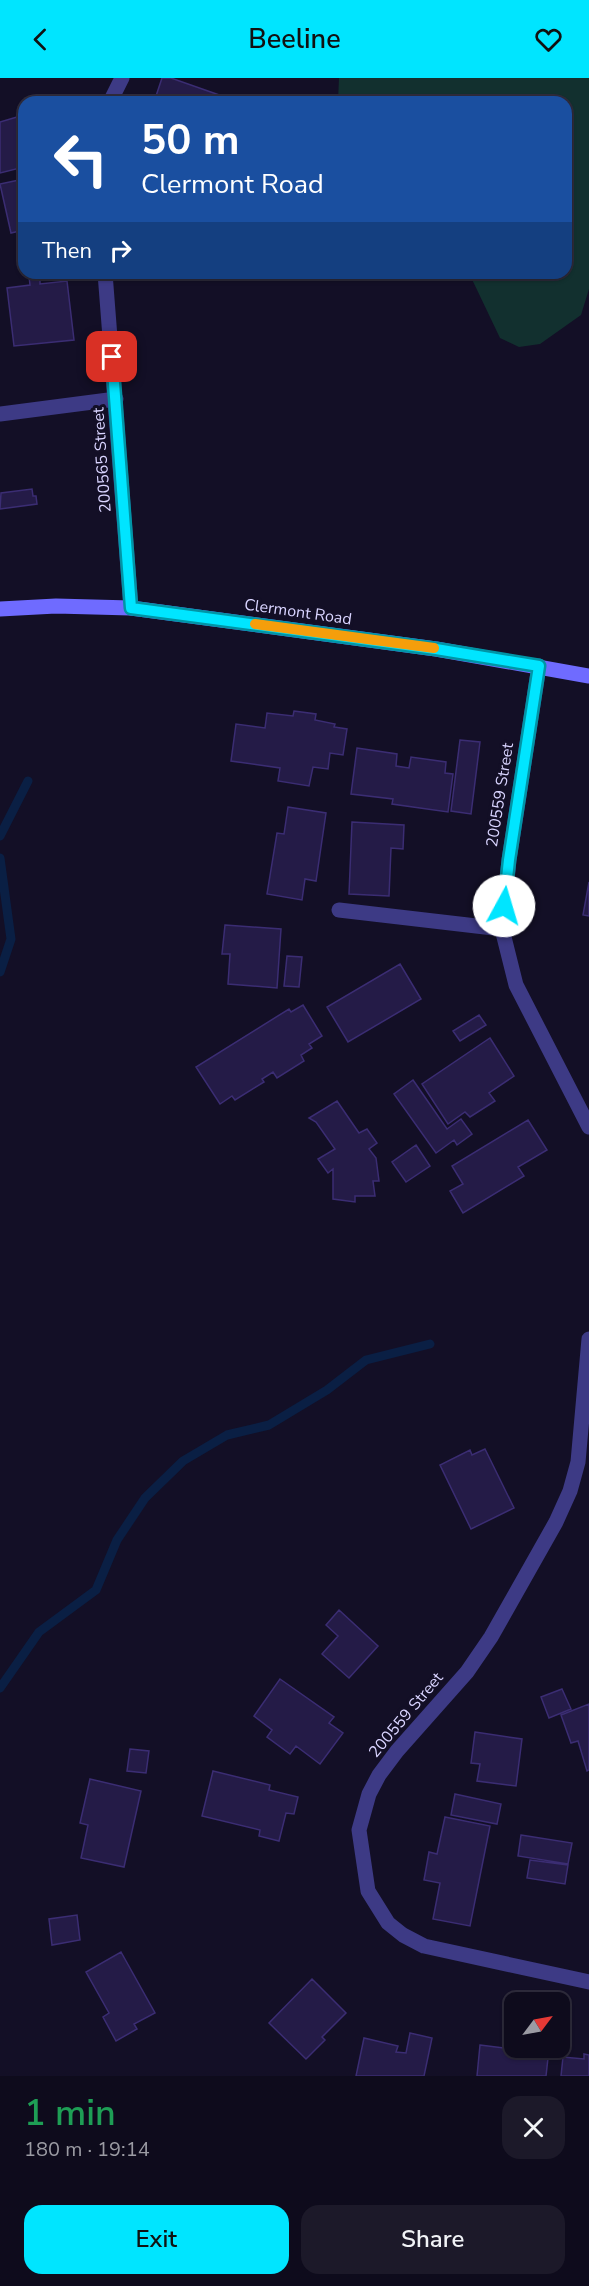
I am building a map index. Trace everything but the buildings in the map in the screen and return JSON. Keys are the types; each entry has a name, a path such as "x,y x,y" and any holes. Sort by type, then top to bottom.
{"street":[{"path":"113,96 122,78"},
{"name":"200565 Street","path":"106,279 131,608"},
{"path":"0,414 116,399"},
{"name":"Clermont Road","path":"0,609 56,606 131,608 436,649 589,676"},
{"name":"200559 Street","path":"539,666 509,860 502,929 516,985 589,1127"},
{"path":"339,910 502,929"},
{"name":"200559 Street","path":"589,1339 588,1377 578,1462 570,1491 556,1522 491,1637 467,1672 380,1774 369,1794 359,1830 368,1891 388,1923 403,1935 424,1946 589,1983"}],"green space":[{"path":"339,78 589,78 589,289 581,315 540,344 519,347 500,338 472,279 572,279 572,96 338,96"}],"waterway":[{"path":"0,836 28,781"},
{"path":"0,858 11,939 0,972"},
{"path":"0,1688 39,1632 96,1590 117,1540 145,1498 183,1461 227,1435 269,1425 327,1390 366,1360 430,1344"}],"slow traffic":[{"path":"255,624 434,648"}],"route":[{"path":"112,357 131,608 436,649 539,666 504,906"}]}
